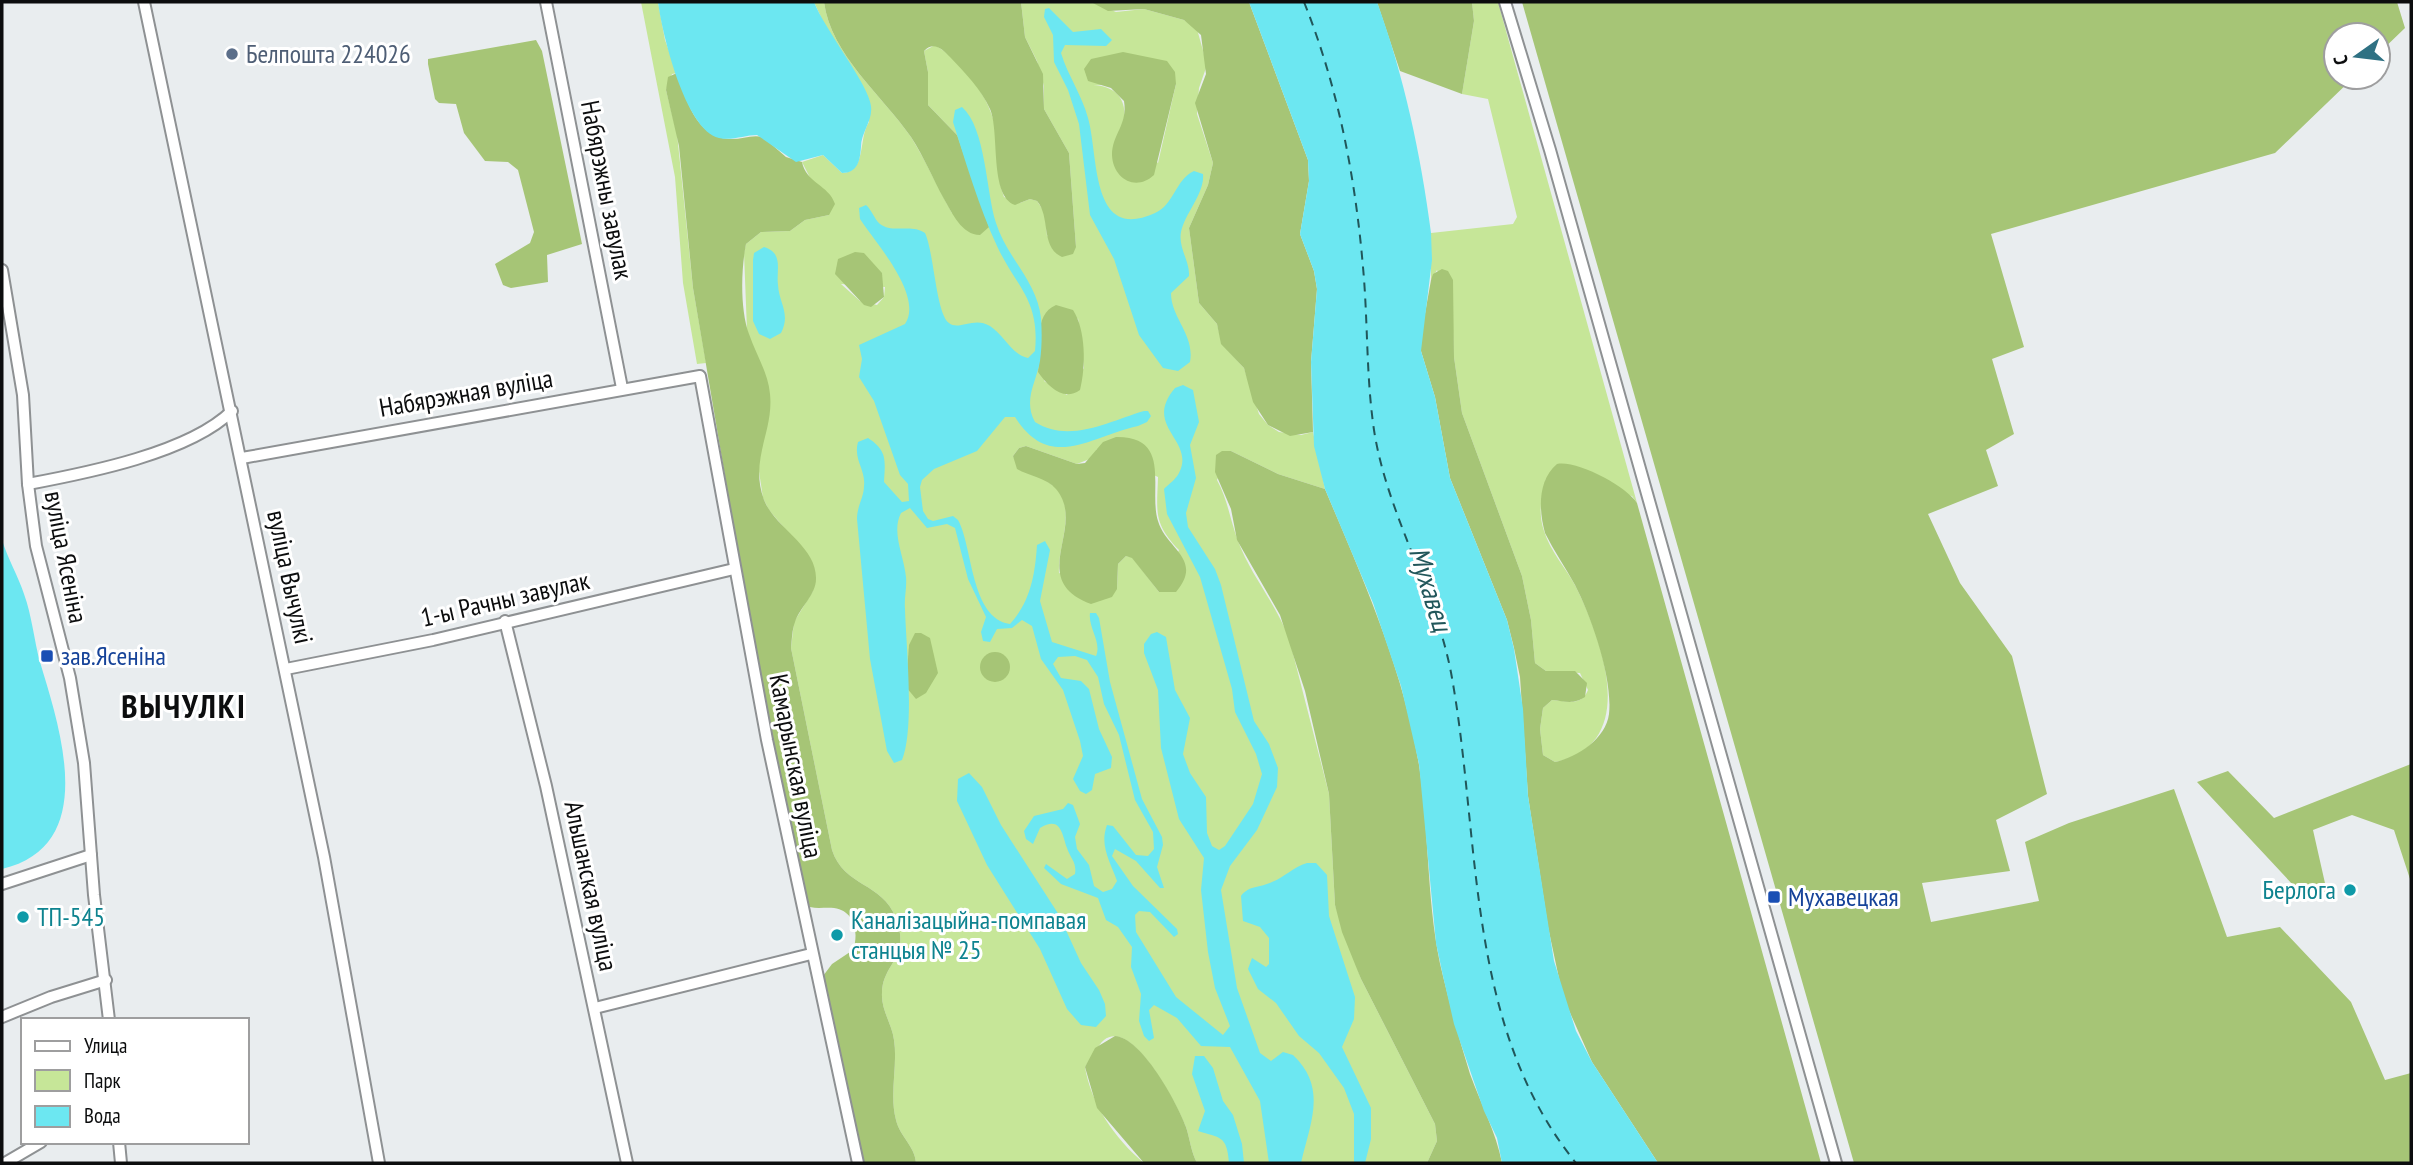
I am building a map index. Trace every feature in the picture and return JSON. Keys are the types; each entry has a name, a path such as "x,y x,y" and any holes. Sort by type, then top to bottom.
{"street":[{"name":"вуліца Вычулкі","path":"144,2 286,669 348,982 379,1163"},
{"name":"Набярэжны завулак","path":"546,2 622,388"},
{"path":"1505,2 1550,150 1836,1163"},
{"name":"вуліца Ясеніна","path":"2,270 23,395 28,484 36,546 72,691 84,763 109,1018"},
{"name":"Набярэжная вуліца","path":"242,458 700,376"},
{"name":"Камарынская вуліца","path":"700,376 734,569 811,954 858,1163"},
{"path":"28,484 92,471 182,442 213,426 232,411"},
{"name":"1-ы Рачны завулак","path":"286,669 433,640 734,569"},
{"name":"Альшанская вуліца","path":"505,621 547,786 627,1163"},
{"path":"2,884 91,855"},
{"path":"594,1009 811,954"},
{"path":"2,1017 51,997 106,980"},
{"path":"5,1163 38,1144"},
{"path":"119,1144 121,1163"}],"green space":[{"path":"641,2 658,2 665,40 677,73 672,74 666,90 677,134 693,288 706,363 697,364 683,283 675,177"},
{"path":"814,2 824,2 836,40 859,74 911,137 952,213 957,135 928,105 928,72 924,51 935,45 966,71 989,107 996,132 998,173 1004,197 1020,203 1030,199 1037,201 1045,213 1047,236 1076,247 1069,153 1044,109 1044,86 1037,61 1025,37 1021,2 1091,2 1116,12 1144,9 1184,20 1197,29 1207,65 1199,88 1197,114 1213,163 1208,185 1189,228 1199,303 1217,324 1222,344 1244,368 1259,414 1268,425 1279,432 1301,435 1313,432 1325,489 1278,474 1231,451 1217,480 1243,553 1289,638 1329,794 1335,905 1361,979 1435,1124 1437,1141 1427,1163 1197,1163 1186,1127 1164,1084 1140,1052 1128,1041 1115,1036 1101,1043 1085,1067 1088,1081 1114,1132 1144,1163 916,1163 896,1120 893,1100 894,1040 882,999 883,983 898,952 900,932 890,906 873,890 845,871 832,850 791,648 794,622 813,591 809,557 769,510 763,498 758,465 769,412 747,330 744,253 746,244 761,232 790,231 805,220 829,215 802,162 823,155 842,173 850,171 859,161 869,122","holes":["1176,84 1158,163 1120,131 1124,106 1117,94 1111,89 1093,85","841,284 885,287 884,297 877,305 860,301","1078,318 1084,368 1067,395 1044,381","1026,446 1077,464 1092,458 1097,449 1158,477 1158,516 1165,532 1179,550 1159,592 1132,557 1126,556 1118,564 1117,589 1059,573 1066,514 1064,503 1060,492 1051,484 1027,472 1018,464 1013,456 1019,448"]},
{"path":"824,2 1021,2 1025,37 1043,74 1044,109 1069,153 1076,247 1073,254 1062,257 1055,252 1048,239 1044,215 1037,201 1030,199 1015,205 1007,199 998,177 990,109 967,75 935,46 924,51 928,72 928,105 957,135 989,227 980,235 968,231 958,222 911,137 859,74 836,40"},
{"path":"1091,2 1249,2 1308,160 1309,181 1300,234 1314,271 1317,289 1311,362 1313,432 1290,436 1268,425 1253,402 1244,368 1221,344 1217,324 1199,303 1189,228 1208,185 1213,163 1195,103 1206,74 1201,35 1184,20 1144,9 1108,11"},
{"path":"1377,2 1472,2 1474,21 1462,94 1400,71"},
{"path":"1472,2 1498,2 1637,503 1632,496 1546,479 1541,505 1544,531 1586,609 1596,634 1608,688 1606,713 1598,735 1582,752 1555,762 1543,755 1540,729 1543,708 1552,700 1568,702 1582,699 1588,690 1580,673 1546,671 1535,663 1531,620 1522,576 1462,413 1454,357 1452,306 1437,270 1431,280 1431,233 1513,224 1517,217 1488,99 1462,94 1474,21"},
{"path":"1522,2 2397,2 2405,28 2392,41 2392,21 2322,21 2322,91 2339,91 2275,153 1991,234 2024,347 1992,359 2014,434 1986,450 1998,486 1928,514 1960,583 2012,656 2047,794 1996,820 2010,871 1922,883 1931,922 2039,901 2025,842 2069,823 2174,789 2227,937 2280,927 2351,1002 2385,1080 2411,1073 2411,1163 1854,1163"},
{"path":"536,40 542,51 582,244 547,255 548,282 511,288 503,285 495,264 530,243 534,232 518,170 508,162 485,161 464,133 456,104 439,103 435,99 428,59"},
{"path":"1123,52 1167,61 1175,72 1176,84 1154,175 1140,182 1133,182 1121,176 1113,163 1114,141 1124,117 1124,101 1111,88 1088,81 1084,69 1091,59"},
{"path":"677,73 694,115 708,132 729,139 763,137 786,157 802,162 808,175 828,192 835,204 829,215 805,220 790,231 761,232 746,244 742,277 743,302 746,324 770,394 769,421 759,471 764,500 777,520 803,547 815,567 815,585 795,622 791,648 832,850 845,871 882,897 890,906 900,932 898,952 883,983 882,999 894,1040 893,1100 896,1120 916,1163 862,1163 823,976 832,964 853,950 856,937 854,924 847,913 841,910 810,907 804,896 753,641 693,288 679,146 666,90 668,77"},
{"path":"855,252 864,253 882,273 884,297 871,307 864,305 835,274 838,259"},
{"path":"1442,269 1448,271 1453,280 1454,357 1462,413 1522,576 1531,620 1535,663 1546,671 1575,671 1587,683 1585,697 1569,702 1552,700 1543,708 1540,729 1543,755 1555,762 1573,756 1590,745 1603,731 1609,714 1608,683 1594,630 1575,585 1548,540 1543,524 1541,497 1546,479 1557,464 1566,464 1588,470 1612,482 1637,503 1821,1163 1658,1163 1592,1062 1563,997 1548,927 1528,796 1520,677 1514,648 1507,620 1450,478 1435,397 1421,351 1431,280 1433,274"},
{"path":"1056,305 1073,310 1083,338 1082,381 1080,390 1074,393 1056,391 1038,372 1041,325 1048,310"},
{"path":"1116,437 1134,439 1145,445 1152,455 1158,521 1162,531 1185,562 1186,571 1184,581 1176,592 1159,592 1132,558 1126,556 1118,564 1117,589 1112,597 1091,604 1072,593 1062,581 1059,567 1066,519 1064,504 1052,485 1017,469 1013,456 1019,448 1026,446 1077,464 1085,463 1103,442"},
{"path":"1222,451 1231,451 1278,474 1325,489 1367,590 1392,659 1412,729 1419,765 1431,898 1443,976 1470,1074 1502,1163 1427,1163 1437,1141 1435,1124 1361,979 1342,932 1335,905 1329,794 1305,691 1280,615 1237,540 1231,509 1215,472 1216,455"},
{"path":"915,633 930,638 938,673 926,693 916,699 906,687 909,645"},
{"path":"995,652 1006,656 1010,667 1006,678 995,682 984,678 980,667 984,656"},
{"path":"2411,764 2411,882 2394,830 2352,815 2313,830 2327,892 2307,900 2197,782 2228,771 2274,818"},
{"path":"1115,1036 1136,1047 1157,1072 1186,1127 1197,1163 1144,1163 1097,1108 1085,1067 1095,1048"}],"water":[{"path":"658,2 814,2 863,85 871,106 859,161 855,168 842,173 823,155 796,162 757,135 724,139 707,131 696,118 677,79"},
{"name":"Мухавец","path":"1249,2 1377,2 1410,116 1431,233 1432,260 1421,351 1435,397 1450,478 1507,620 1514,649 1523,709 1528,796 1554,961 1576,1031 1592,1062 1658,1163 1502,1163 1497,1138 1484,1111 1454,1024 1436,943 1419,764 1401,686 1373,603 1325,489 1314,446 1311,362 1317,289 1314,271 1300,234 1309,181 1308,160"},
{"path":"1049,8 1073,32 1101,29 1112,40 1106,46 1065,45 1061,53 1088,118 1101,191 1108,206 1119,216 1134,219 1155,213 1166,204 1188,175 1194,171 1203,174 1198,196 1181,232 1181,244 1189,276 1171,293 1191,352 1190,362 1178,371 1163,368 1139,335 1114,259 1090,215 1079,124 1068,90 1054,62 1053,35 1044,17 1045,9"},
{"path":"962,107 970,117 981,145 996,223 1034,292 1038,305 1041,350 1030,399 1035,422 1048,428 1075,431 1104,425 1144,411 1148,411 1151,416 1147,422 1138,426 1087,442 1056,447 1042,443 1028,434 1015,417 1005,417 977,451 934,469 922,480 920,487 923,511 928,519 933,521 953,516 958,520 980,595 987,609 997,619 1010,624 1023,606 1033,577 1037,545 1045,541 1050,550 1040,601 1052,642 1096,656 1097,645 1090,613 1096,613 1099,618 1110,682 1142,799 1162,837 1163,845 1157,867 1164,888 1160,888 1136,861 1115,849 1112,856 1133,886 1177,929 1178,934 1174,937 1150,912 1139,911 1135,915 1136,932 1176,997 1223,1035 1230,1026 1215,988 1208,952 1201,890 1204,858 1179,819 1161,748 1158,690 1144,653 1144,644 1151,634 1157,632 1166,637 1175,690 1190,718 1183,754 1190,773 1206,797 1207,833 1212,846 1219,850 1225,846 1253,804 1262,774 1256,754 1235,712 1232,689 1200,577 1167,514 1164,489 1178,475 1182,461 1181,451 1166,423 1166,401 1175,388 1183,385 1193,390 1199,422 1190,445 1196,478 1186,513 1188,527 1215,569 1221,585 1254,721 1269,744 1278,768 1277,787 1257,830 1230,866 1221,890 1237,988 1260,1053 1271,1061 1283,1052 1293,1055 1304,1067 1310,1080 1314,1106 1301,1163 1269,1163 1260,1101 1230,1047 1201,1046 1177,1018 1154,1005 1149,1010 1154,1038 1149,1041 1144,1036 1139,1021 1141,994 1131,967 1132,947 1118,927 1106,920 1098,898 1061,884 1044,868 1046,864 1067,879 1075,874 1074,863 1060,828 1052,824 1040,828 1033,844 1026,839 1024,831 1034,816 1063,809 1068,803 1073,805 1080,824 1075,837 1077,849 1089,865 1094,886 1103,892 1112,889 1117,881 1105,847 1107,825 1113,826 1136,855 1148,856 1154,849 1153,832 1135,800 1119,735 1104,704 1098,677 1087,660 1075,656 1058,657 1053,664 1061,678 1081,681 1089,689 1099,729 1112,757 1111,768 1095,774 1092,790 1086,794 1080,791 1073,779 1083,756 1080,741 1063,690 1041,659 1032,626 1022,620 1012,628 997,629 990,642 983,641 981,632 986,617 968,579 955,528 947,524 927,528 910,508 901,513 897,528 906,577 908,728 902,760 894,763 887,751 870,659 857,519 864,490 857,454 858,442 868,438 879,447 885,462 884,482 902,502 909,501 908,484 900,475 874,401 859,377 862,359 859,345 905,324 909,312 903,285 886,255 860,219 859,208 866,205 885,227 914,229 925,233 941,308 949,323 984,323 1022,356 1028,358 1035,351 1036,333 1030,306 990,231 953,122 955,110"},
{"path":"764,247 777,258 779,291 785,314 781,333 770,339 759,334 753,321 754,253"},
{"path":"2,540 29,611 63,751 65,782 62,811 52,836 33,856 2,869"},
{"path":"969,773 982,787 1001,825 1059,915 1081,963 1099,990 1105,1004 1106,1016 1096,1027 1081,1025 1067,1009 1040,949 987,865 957,801 958,779"},
{"path":"1307,863 1316,863 1327,875 1329,916 1355,997 1354,1019 1342,1047 1371,1108 1371,1139 1365,1163 1354,1163 1354,1114 1344,1088 1319,1053 1299,1036 1276,1003 1258,989 1248,969 1252,958 1266,967 1269,964 1269,938 1260,927 1243,921 1241,896 1248,890 1277,880"},
{"path":"1195,1056 1204,1056 1213,1068 1223,1101 1233,1115 1242,1144 1244,1163 1229,1163 1224,1142 1198,1131 1205,1111 1192,1074"}],"ferry route":[{"path":"1304,2 1336,99 1350,165 1363,267 1371,410 1380,462 1435,615 1452,678 1483,930 1496,992 1514,1052 1540,1110 1576,1163"}],"place":[{"name":"Белпошта 224026","path":"232,54"},
{"name":"зав.Ясеніна","path":"47,656"},
{"name":"Берлога","path":"2350,890"},
{"name":"Мухавецкая","path":"1774,897"},
{"name":"ТП-545","path":"23,917"},
{"name":"Каналізацыйна-помпавая станцыя № 25","path":"837,935"}],"district":[{"name":"ВЫЧУЛКІ","path":"184,706"}]}
